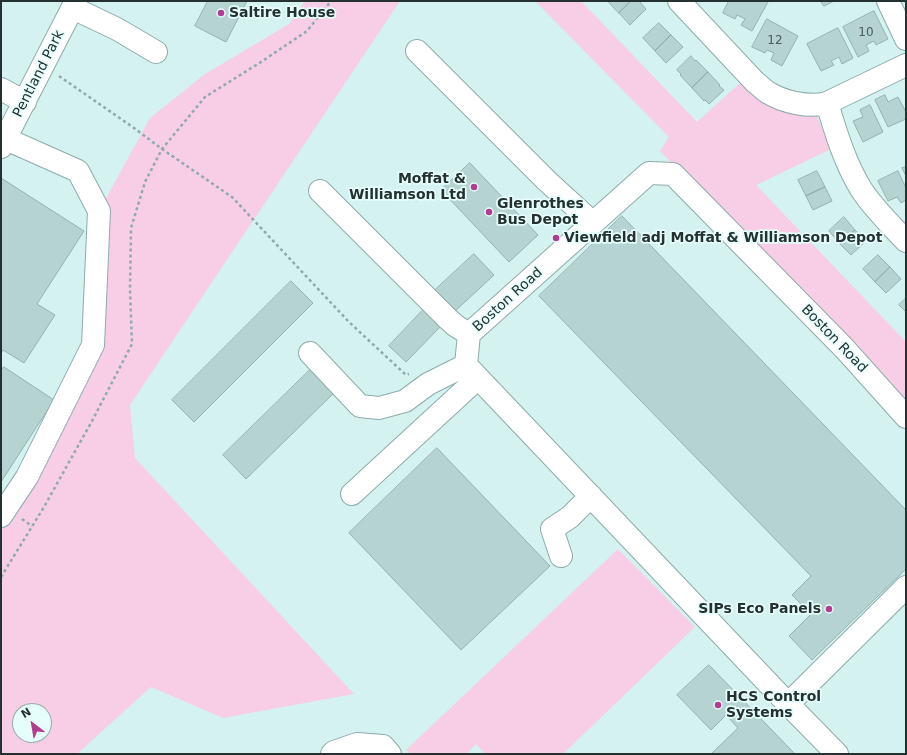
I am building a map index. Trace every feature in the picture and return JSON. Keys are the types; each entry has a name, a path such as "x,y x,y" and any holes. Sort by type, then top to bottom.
{"street":[{"path":"679,1 755,82 768,92 800,104 818,105 827,103 906,65"},
{"path":"888,1 906,39"},
{"path":"75,4 156,52"},
{"name":"Pentland Park","path":"3,143 75,4"},
{"path":"417,51 547,181 593,223"},
{"path":"1,89 25,102"},
{"path":"827,103 837,138 861,190 876,209 906,241"},
{"path":"1,516 27,477 93,345 99,211 78,171 3,143"},
{"name":"Boston Road","path":"472,371 469,334 649,173 673,174 844,348 906,417"},
{"path":"320,191 447,318 469,334"},
{"path":"310,353 360,406 379,408 405,401 428,384 472,371"},
{"path":"352,494 472,371"},
{"path":"472,371 837,754"},
{"path":"560,556 552,529 570,517 591,496"},
{"path":"788,704 906,586"},
{"path":"332,754 357,744 383,746 390,754"}],"path":[{"path":"1,577 44,507 92,421 132,344 130,289 131,228 145,182 162,149 205,97 308,31 330,1"},
{"path":"43,66 69,82 232,197 349,322 406,375 413,373"}],"shaded area":[{"path":"305,1 400,1 130,405 135,458 354,694 223,718 151,687 77,754 1,754 1,515 93,345 99,211 150,118 205,74 289,24"},
{"path":"535,1 581,1 697,122 741,82 757,98 765,103 782,109 814,114 817,116 831,149 756,185 906,342 906,405 660,151 669,137"},
{"path":"618,549 695,627 563,754 485,754 476,744 466,754 411,754 406,750"}],"building":[{"name":"Saltire House","path":"208,1 247,1 226,42 195,26"},
{"path":"608,1 631,1 619,13"},
{"path":"631,1 639,1 646,9 630,25 619,13"},
{"path":"729,1 768,2 752,31 741,25 745,19 737,15 735,19 723,13"},
{"path":"821,1 834,1 824,6"},
{"path":"874,11 888,39 876,45 874,41 866,45 869,51 858,57 843,27"},
{"path":"767,19 798,36 782,66 771,60 774,53 767,50 765,53 752,47"},
{"path":"659,23 671,35 655,51 643,38"},
{"path":"838,28 853,58 842,64 839,57 831,61 834,65 821,71 807,44"},
{"path":"671,35 683,47 666,63 655,51"},
{"path":"691,56 708,72 692,88 677,70"},
{"path":"708,72 724,90 709,104 705,100 704,101 692,88"},
{"path":"885,95 888,102 898,97 906,112 906,119 888,127 875,100"},
{"path":"870,105 883,132 863,142 853,121 863,117 860,110"},
{"name":"Glenrothes Bus Depot","path":"470,163 538,235 509,262 441,190"},
{"path":"906,167 906,176 902,168"},
{"path":"817,171 825,187 806,196 798,180"},
{"path":"898,171 906,188 906,200 901,203 897,197 888,201 878,181"},
{"path":"1,178 84,231 37,304 55,315 24,363 3,350 1,353"},
{"path":"825,187 832,201 813,210 806,196"},
{"path":"622,216 906,510 906,569 812,660 789,636 811,614 792,595 811,576 539,296"},
{"path":"844,217 855,230 840,244 829,231"},
{"path":"855,230 866,241 851,255 840,244"},
{"path":"474,254 494,275 453,313 433,292"},
{"path":"878,255 890,267 875,282 863,269"},
{"path":"890,267 901,279 886,293 875,282"},
{"path":"291,281 313,303 194,422 172,400"},
{"path":"906,298 906,312 899,305"},
{"path":"424,309 441,326 406,362 389,346"},
{"path":"314,366 337,390 246,479 223,455"},
{"path":"4,367 54,400 1,482 1,371"},
{"path":"437,448 550,566 461,650 349,533"},
{"name":"HCS Control Systems","path":"709,665 795,754 711,754 738,728 726,715 711,730 677,695"}],"place":[{"name":"Saltire House","path":"221,13"},
{"name":"Moffat & Williamson Ltd","path":"474,187"},
{"name":"Glenrothes Bus Depot","path":"489,212"},
{"name":"Viewfield adj Moffat & Williamson Depot","path":"556,238"},
{"name":"SIPs Eco Panels","path":"829,609"},
{"name":"HCS Control Systems","path":"718,705"}]}
